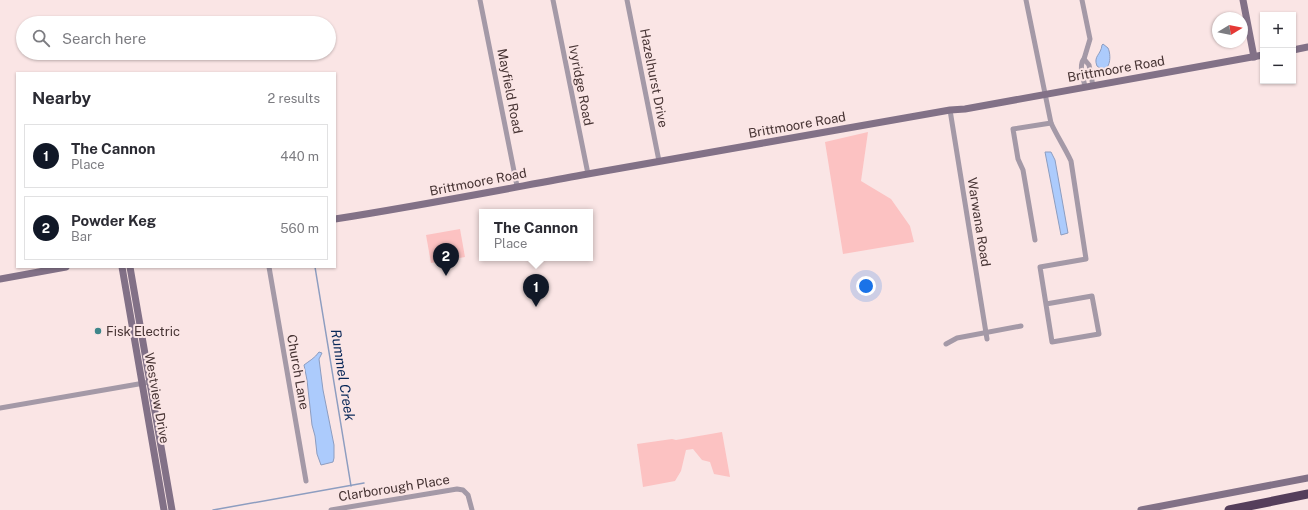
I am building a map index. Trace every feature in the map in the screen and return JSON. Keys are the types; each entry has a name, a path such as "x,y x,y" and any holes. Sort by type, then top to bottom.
{"highway":[{"path":"1228,510 1308,494"}],"main road":[{"path":"1243,0 1254,57"},
{"path":"1296,49 1308,47"},
{"name":"Brittmoore Road","path":"336,219 407,208 517,186 950,110 965,109 1260,56"},
{"path":"0,279 60,268"},
{"name":"Westview Drive","path":"122,268 164,510"},
{"name":"Westview Drive","path":"130,268 172,510"},
{"path":"1141,510 1308,478"}],"street":[{"name":"Mayfield Road","path":"480,0 517,186"},
{"name":"Ivyridge Road","path":"553,0 588,174"},
{"name":"Hazelhurst Drive","path":"627,0 659,161"},
{"path":"1026,0 1051,123 1071,161 1086,259 1040,267 1052,342 1099,334 1092,296 1046,304"},
{"path":"1082,0 1090,39 1081,66 1085,87"},
{"path":"1084,59 1089,65 1093,86"},
{"name":"Warwana Road","path":"950,110 987,339"},
{"path":"1035,240 1023,170 1018,159 1013,129 1051,123"},
{"name":"Church Lane","path":"269,268 306,481"},
{"path":"946,344 957,338 1021,326"},
{"path":"0,408 150,382"},
{"name":"Clarborough Place","path":"331,510 457,489 463,490 468,495 472,510"}],"shaded area":[{"path":"868,132 861,181 891,199 910,226 914,242 843,254 825,142"},
{"path":"460,229 465,257 431,263 426,235"},
{"path":"722,432 730,477 714,474 710,462 702,460 693,449 686,450 681,471 675,481 643,487 637,444 672,439 676,440"}],"water":[{"path":"1103,44 1108,48 1110,56 1109,64 1105,69 1097,66 1096,63"},
{"path":"1045,152 1051,152 1055,160 1068,233 1061,235"},
{"path":"319,352 322,353 319,359 323,390 334,445 333,462 321,465 317,454 312,425 304,365 314,358"}],"waterway":[{"name":"Rummel Creek","path":"315,268 351,486"},
{"path":"213,510 364,483"}],"place":[{"name":"Powder Keg","path":"446,276"},
{"name":"The Cannon","path":"536,307"},
{"name":"Fisk Electric","path":"98,331"}]}
